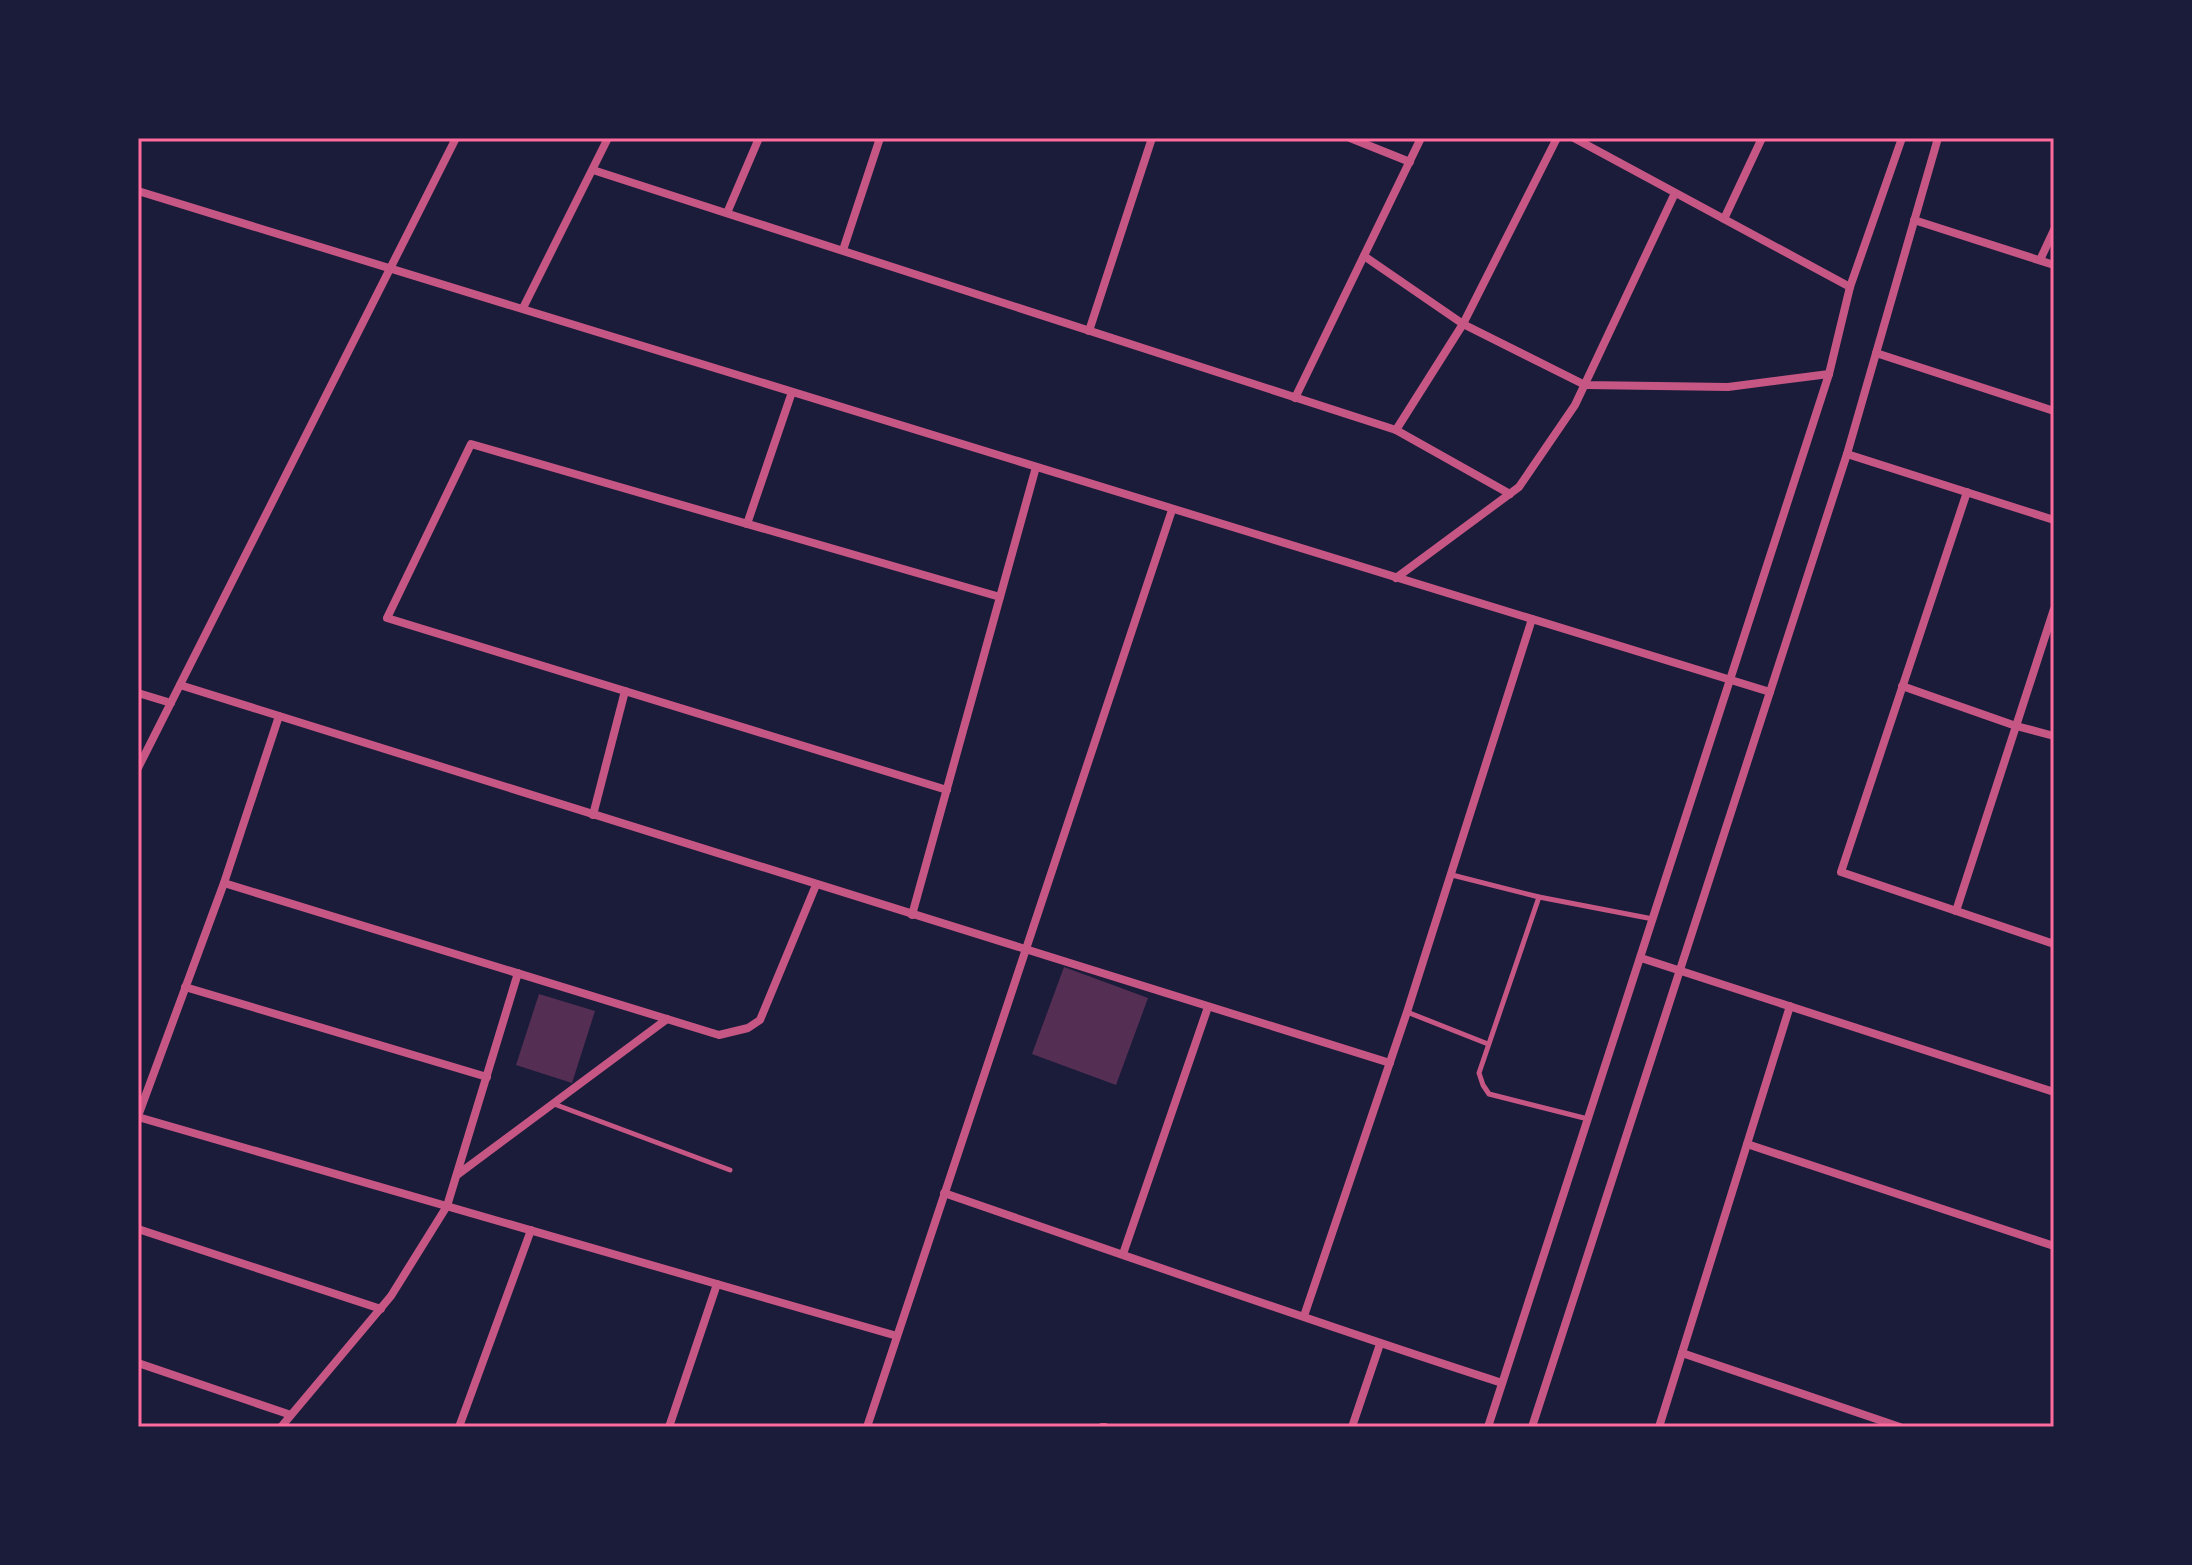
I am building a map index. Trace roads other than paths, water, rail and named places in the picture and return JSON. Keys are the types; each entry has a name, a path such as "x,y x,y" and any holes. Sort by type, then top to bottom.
{"street":[{"path":"138,768 456,138"},
{"path":"523,308 608,138"},
{"path":"727,213 759,138"},
{"path":"843,250 880,138"},
{"path":"1089,331 1152,138"},
{"path":"1350,138 1410,162"},
{"path":"1295,398 1421,138"},
{"path":"1396,430 1463,324 1557,138"},
{"path":"1574,138 1850,287"},
{"path":"1724,219 1762,138"},
{"path":"1488,1427 1829,374 1850,287 1902,138"},
{"path":"1532,1427 1847,454 1938,138"},
{"path":"593,170 1396,430 1510,494"},
{"path":"138,191 1770,692"},
{"path":"1396,578 1519,487 1575,405 1675,193"},
{"path":"1914,220 2054,265"},
{"path":"2040,260 2054,230"},
{"path":"1364,256 1463,324 1585,385 1728,387 1829,374"},
{"path":"1876,353 2054,411"},
{"path":"747,524 792,392"},
{"path":"947,790 387,618 471,444 1000,597"},
{"path":"1847,454 2054,520"},
{"path":"912,915 1036,467"},
{"path":"1967,492 1841,872 2054,944"},
{"path":"867,1427 1172,510"},
{"path":"1956,911 2054,609"},
{"path":"1304,1316 1452,875 1532,619"},
{"path":"180,685 1390,1063"},
{"path":"1902,686 2054,736"},
{"path":"593,815 625,691"},
{"path":"138,693 171,703"},
{"path":"279,716 224,883 138,1116 897,1336"},
{"path":"224,883 719,1035 748,1028 760,1020 816,885"},
{"path":"1641,958 2054,1092"},
{"path":"281,1427 391,1296 447,1206 518,973"},
{"path":"185,987 487,1077"},
{"path":"1659,1427 1790,1006"},
{"path":"1123,1254 1208,1007"},
{"path":"457,1176 667,1019"},
{"path":"1747,1144 2054,1246"},
{"path":"944,1193 1380,1344 1502,1383"},
{"path":"138,1229 381,1309"},
{"path":"459,1427 531,1230"},
{"path":"669,1427 717,1284"},
{"path":"1352,1427 1380,1344"},
{"path":"1682,1353 1900,1427"},
{"path":"138,1363 291,1415"}],"lane":[{"path":"1452,875 1539,897 1653,919"},
{"path":"1539,897 1479,1073 1489,1094 1589,1119"},
{"path":"1407,1012 1489,1044"},
{"path":"553,1104 730,1170"}]}
